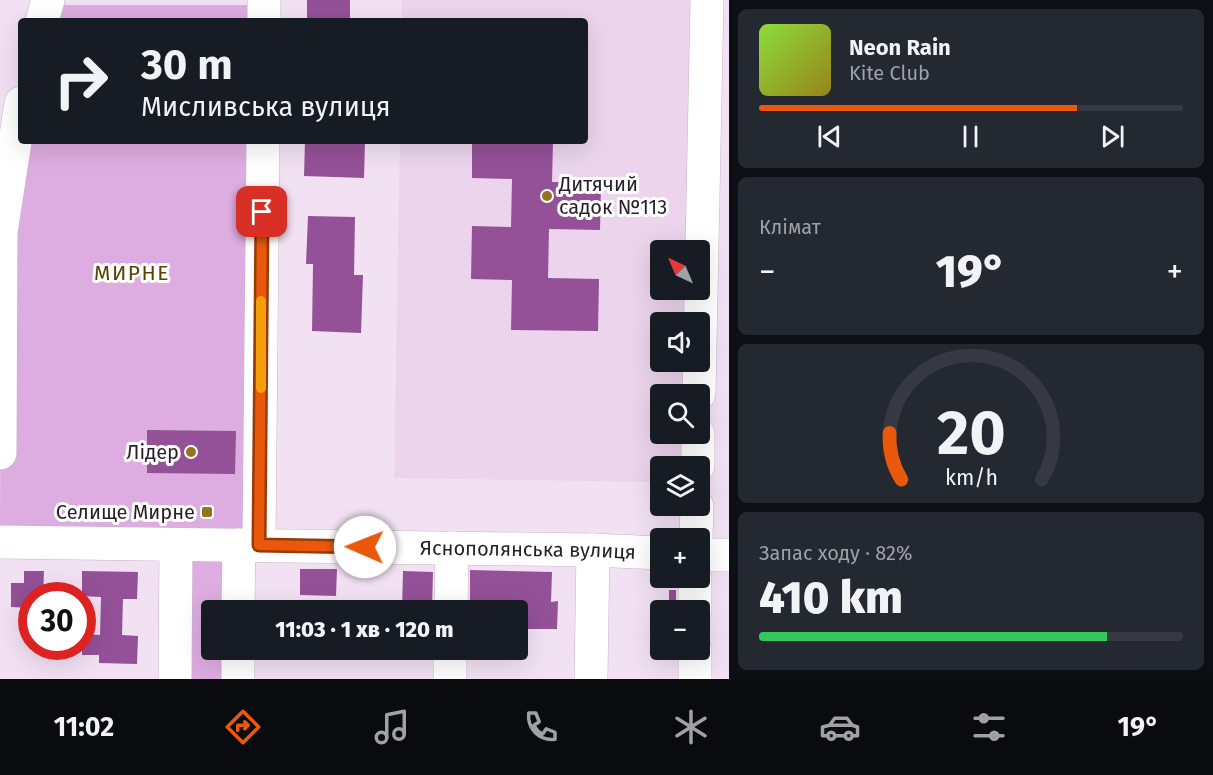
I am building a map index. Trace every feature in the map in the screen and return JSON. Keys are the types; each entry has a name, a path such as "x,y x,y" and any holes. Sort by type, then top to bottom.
{"street":[{"path":"264,0 264,18"},
{"path":"704,312 716,226 716,104 707,0"},
{"path":"0,453 0,232 13,111"},
{"path":"240,600 249,545 263,144"},
{"path":"710,345 729,346"},
{"name":"Яснополянська вулиця","path":"0,542 650,553"},
{"path":"175,679 176,544"},
{"path":"451,600 452,548"},
{"path":"591,679 593,550"},
{"path":"710,555 729,555"},
{"path":"238,660 238,679"},
{"path":"695,660 695,679"}],"shaded area":[{"name":"Дитячий садок №113","path":"402,0 700,0 694,240 650,240 650,300 694,300 694,312 650,312 650,372 693,372 692,384 650,384 650,444 691,444 691,456 650,456 650,482 394,478 400,144 588,144 588,18 402,18"},
{"path":"46,5 264,5 264,18 43,18"},
{"path":"20,144 263,144 239,600 201,600 201,660 238,660 238,679 175,679 175,545 0,542 1,232"}],"building":[{"path":"307,0 350,0 350,18 307,18"},
{"path":"305,144 365,144 364,178 304,176"},
{"path":"472,144 553,144 552,182 601,183 600,230 549,229 548,278 599,279 598,331 511,330 512,280 471,279 472,226 511,227 512,179 472,178"},
{"path":"308,216 355,217 354,275 363,275 361,333 312,331 313,264 306,264"},
{"path":"147,430 236,431 235,474 147,473"},
{"path":"300,569 337,569 336,596 300,595"},
{"path":"470,570 552,572 551,602 558,601 557,629 528,629 528,600 470,600"},
{"path":"24,571 44,571 44,582 24,582"},
{"path":"82,571 138,572 137,599 123,599 122,635 138,636 137,664 99,663 99,655 96,655 96,635 100,635 101,597 96,597 96,582 82,582"},
{"path":"403,571 433,572 432,600 402,600"},
{"path":"11,583 18,583 18,607 11,607"},
{"path":"669,590 676,590 676,600 669,600"}],"slow traffic":[{"path":"261,301 261,388"}],"place":[{"name":"Дитячий садок №113","path":"547,196"},
{"name":"Лідер","path":"191,452"},
{"name":"Селище Мирне","path":"207,512"}],"district":[{"name":"МИРНЕ","path":"132,273"}],"route":[{"path":"262,212 259,545 365,547"}]}
